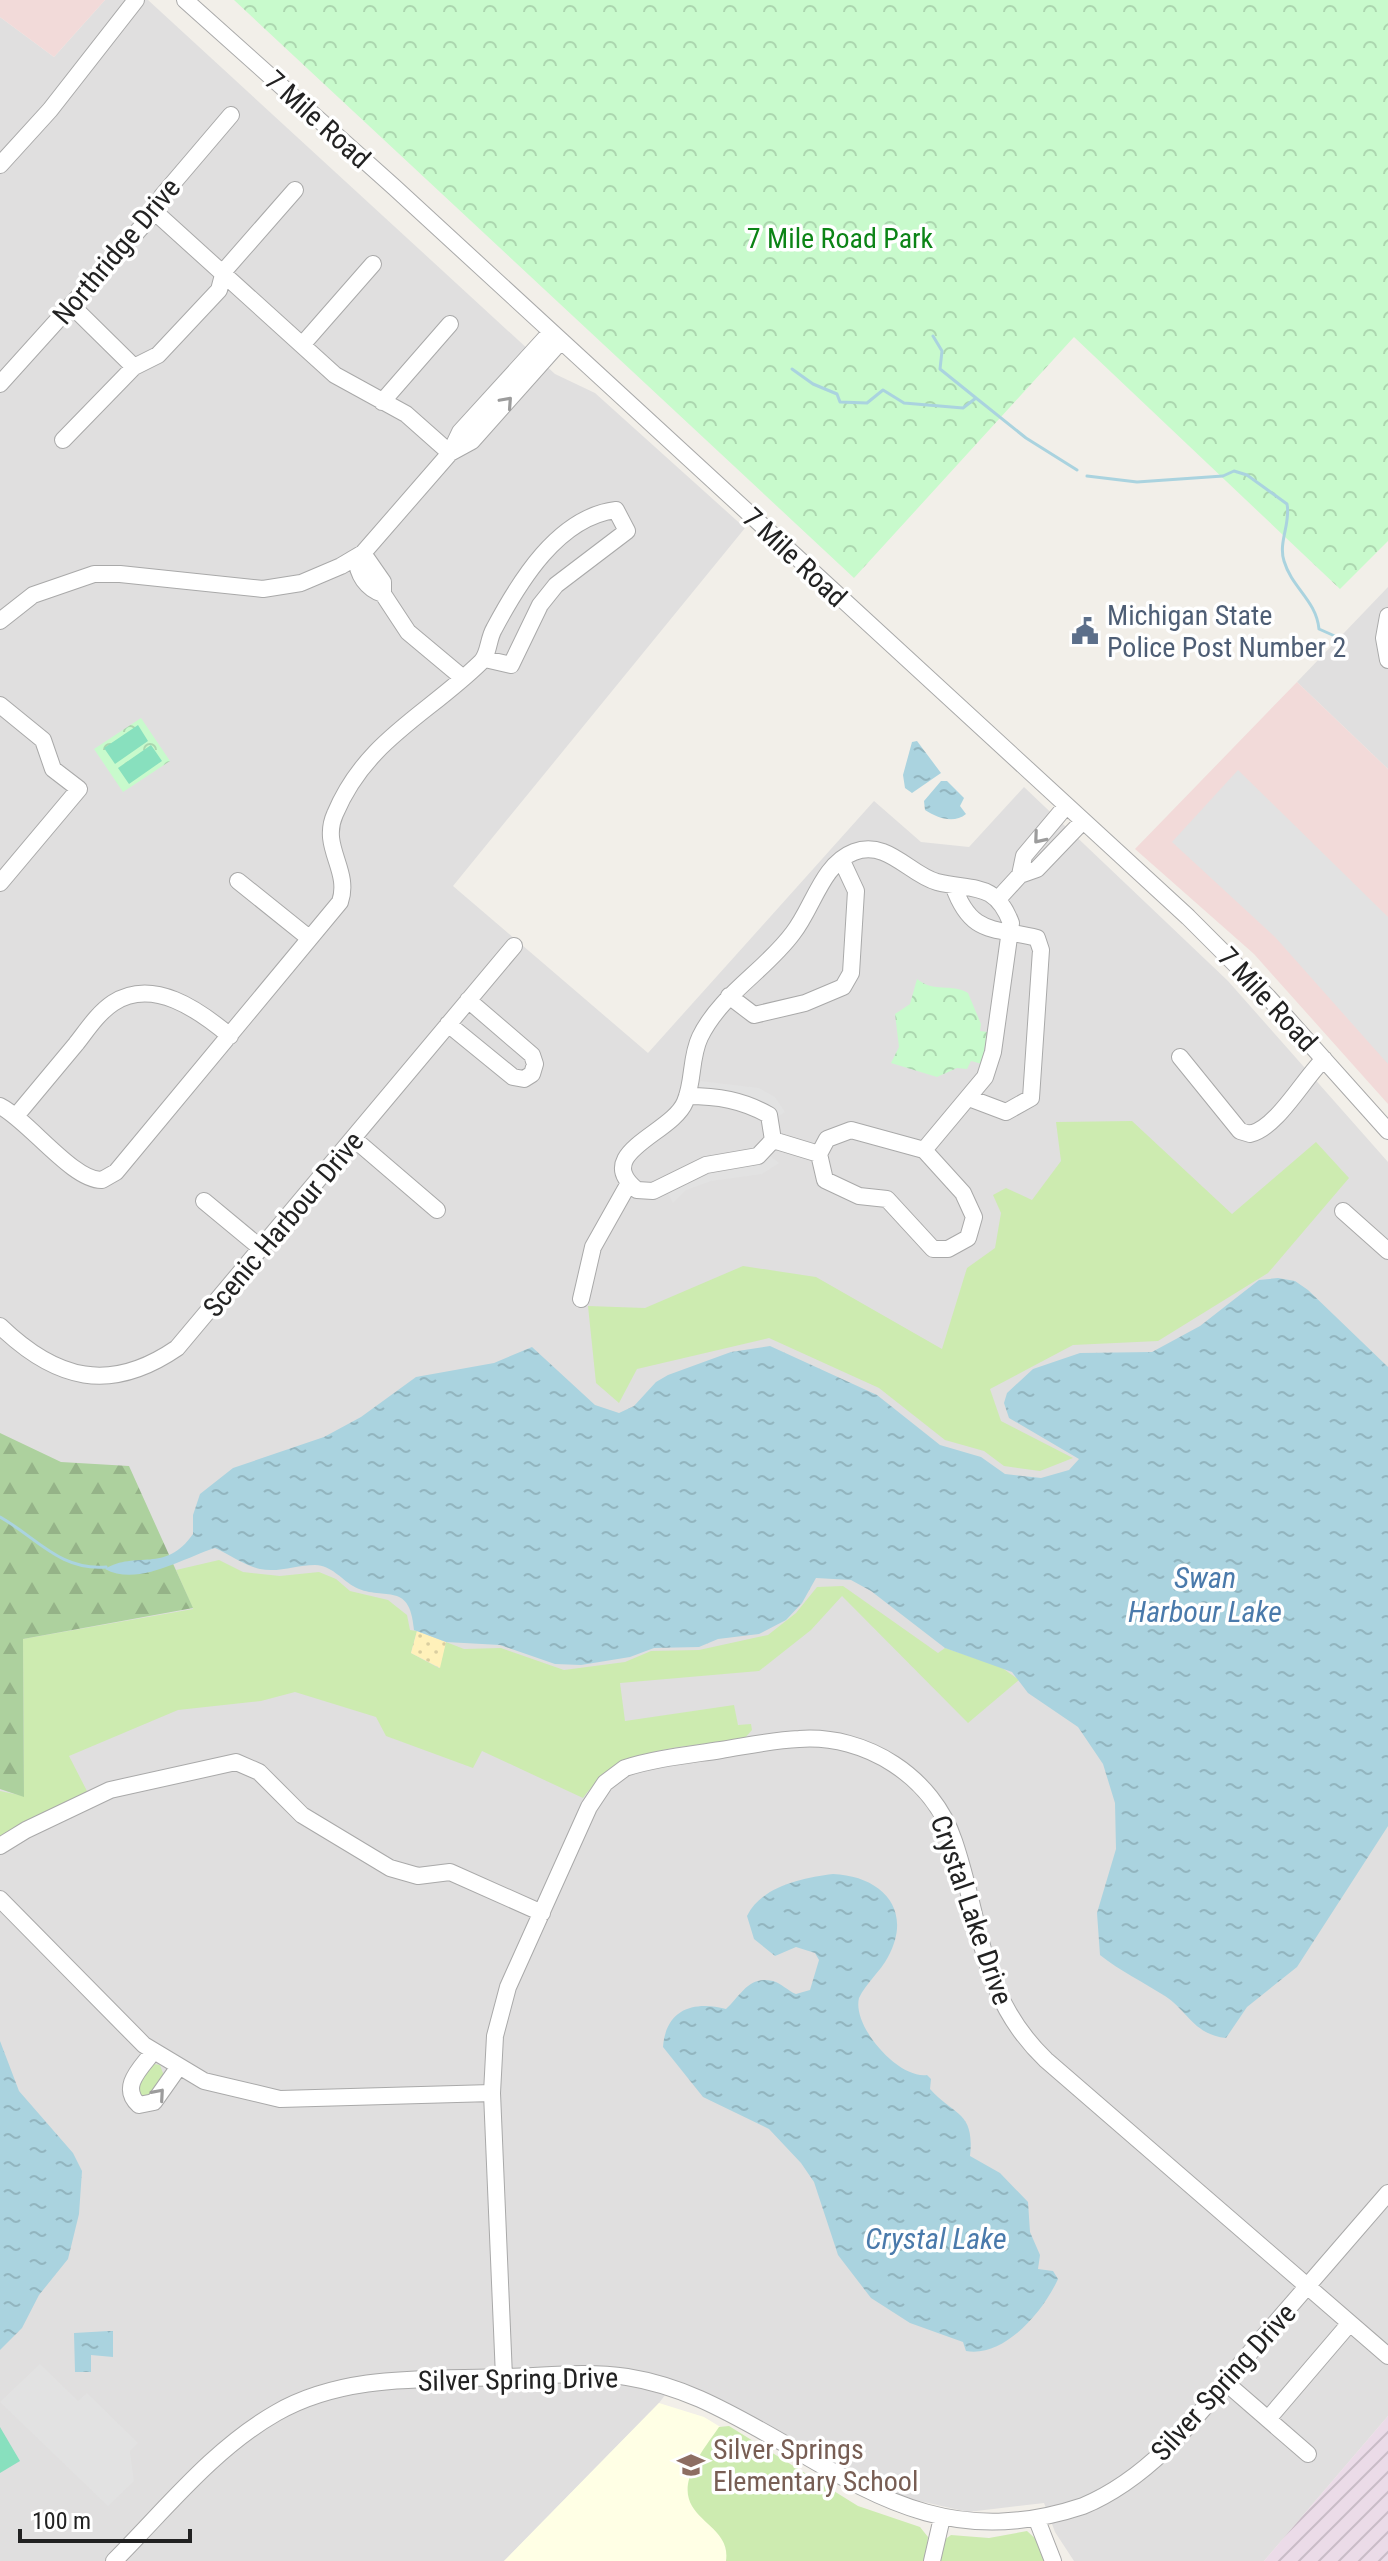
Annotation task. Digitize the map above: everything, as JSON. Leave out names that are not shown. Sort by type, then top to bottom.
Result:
[{"type":"street","points":[[0,165],[50,110],[136,0]]},
{"type":"street","name":"7 Mile Road","points":[[185,0],[1226,953],[1388,1131]]},
{"type":"street","name":"Northridge Drive","points":[[0,384],[155,212],[162,196],[231,115]]},
{"type":"street","points":[[63,440],[134,367],[158,355],[199,312],[219,290],[224,271],[295,190]]},
{"type":"street","points":[[155,212],[345,382],[406,414],[450,453]]},
{"type":"street","points":[[302,345],[373,264]]},
{"type":"street","points":[[71,305],[134,367]]},
{"type":"street","points":[[382,402],[450,324]]},
{"type":"street","points":[[0,621],[33,595],[94,574],[263,589],[301,583],[357,557],[450,453],[472,441],[556,337]]},
{"type":"street","points":[[0,1106],[16,1116],[83,1175],[95,1180],[107,1179],[116,1172],[342,896],[343,880],[329,839],[341,799],[374,751],[485,659],[491,634],[538,561],[578,523],[598,512],[616,510],[627,531],[556,585],[540,605],[511,665],[485,659]]},
{"type":"street","points":[[357,557],[357,567],[371,590],[383,594],[408,632],[463,678]]},
{"type":"street","points":[[1388,616],[1384,638],[1388,660]]},
{"type":"street","points":[[0,705],[43,740],[53,769],[79,789],[0,883]]},
{"type":"street","points":[[1020,875],[1024,856],[1066,806]]},
{"type":"street","points":[[998,899],[1020,875],[1037,869],[1083,821]]},
{"type":"street","points":[[773,1140],[758,1156],[706,1165],[653,1191],[637,1190],[629,1183],[624,1166],[626,1154],[671,1123],[687,1096],[699,1038],[729,996],[792,935],[808,913],[823,882],[854,852],[883,853],[929,880],[977,888],[998,899],[1011,923],[993,1052],[985,1077],[924,1150]]},
{"type":"street","points":[[729,996],[754,1015],[805,1003],[843,987],[851,973],[856,891],[842,861]]},
{"type":"street","points":[[238,881],[309,938]]},
{"type":"street","points":[[953,885],[966,913],[975,922],[1011,935],[1037,938],[1041,950],[1031,1098],[1006,1112],[969,1098]]},
{"type":"street","name":"Scenic Harbour Drive","points":[[0,1326],[35,1357],[58,1368],[93,1375],[130,1372],[177,1348],[514,946]]},
{"type":"street","points":[[16,1116],[103,1011],[126,997],[149,993],[171,999],[201,1013],[230,1036]]},
{"type":"street","points":[[448,1024],[513,1077],[524,1079],[532,1074],[535,1064],[532,1055],[468,1000]]},
{"type":"street","points":[[1180,1057],[1240,1131],[1250,1134],[1267,1124],[1324,1059]]},
{"type":"street","points":[[687,1096],[715,1096],[747,1102],[769,1115],[773,1140]]},
{"type":"street","points":[[851,1130],[924,1150],[963,1193],[974,1217],[968,1238],[948,1249],[933,1249],[887,1199],[859,1196],[825,1180],[819,1154],[827,1139],[851,1130]]},
{"type":"street","points":[[353,1138],[437,1210]]},
{"type":"street","points":[[773,1140],[819,1154]]},
{"type":"street","points":[[581,1299],[593,1247],[629,1183]]},
{"type":"street","points":[[204,1201],[262,1249]]},
{"type":"street","points":[[1343,1211],[1388,1251]]},
{"type":"street","name":"Crystal Lake Drive","points":[[504,2377],[492,2093],[499,2016],[596,1794],[625,1768],[799,1738],[840,1742],[878,1755],[912,1778],[944,1817],[955,1841],[988,1974],[1007,2014],[1022,2034],[1046,2060],[1388,2356]]},
{"type":"street","points":[[0,1846],[26,1830],[110,1790],[236,1762],[259,1772],[302,1815],[390,1868],[418,1876],[450,1872],[542,1913]]},
{"type":"street","points":[[0,1899],[153,2052],[178,2068],[218,2086],[280,2099],[492,2093]]},
{"type":"street","points":[[153,2052],[130,2085],[131,2096],[139,2105],[154,2102],[178,2068]]},
{"type":"street","name":"Silver Spring Drive","points":[[114,2561],[227,2448],[292,2405],[364,2383],[610,2375],[651,2382],[717,2407],[871,2499],[941,2522],[988,2525],[1037,2520],[1098,2499],[1141,2471],[1168,2448],[1388,2193]]},
{"type":"street","points":[[1268,2419],[1350,2323]]},
{"type":"street","points":[[1225,2382],[1308,2454]]},
{"type":"street","points":[[1037,2520],[1053,2561]]},
{"type":"street","points":[[932,2561],[941,2522]]},
{"type":"shaded area","points":[[0,0],[105,0],[54,57],[0,17]]},
{"type":"shaded area","points":[[105,0],[148,0],[555,374],[595,393],[745,528],[453,886],[648,1053],[874,801],[921,842],[969,847],[1024,787],[1228,981],[1388,1162],[1388,2416],[1264,2561],[1074,2561],[1055,2532],[1044,2503],[968,2512],[884,2493],[675,2382],[659,2403],[504,2561],[0,2561],[0,17],[54,57]]},
{"type":"shaded area","points":[[1388,587],[1388,769],[1297,682]]},
{"type":"shaded area","points":[[1297,682],[1388,769],[1388,1104],[1254,954],[1135,849]]},
{"type":"shaded area","points":[[1238,770],[1388,917],[1388,1064],[1275,937],[1172,842]]},
{"type":"shaded area","points":[[700,1081],[759,1088],[775,1097],[785,1112],[774,1119],[699,1093]]},
{"type":"shaded area","points":[[770,1156],[779,1163],[762,1174],[711,1181],[686,1190],[673,1203],[668,1193],[679,1182],[710,1170],[761,1163]]},
{"type":"shaded area","points":[[40,2364],[78,2401],[87,2393],[138,2443],[130,2451],[134,2481],[108,2506],[0,2402]]},
{"type":"shaded area","name":"Silver Springs Elementary School","points":[[659,2403],[704,2417],[863,2514],[893,2561],[504,2561]]},
{"type":"shaded area","points":[[1388,2416],[1388,2561],[1264,2561]]},
{"type":"green space","name":"7 Mile Road Park","points":[[234,0],[1388,0],[1388,541],[1340,589],[1074,337],[854,578]]},
{"type":"green space","points":[[141,718],[170,761],[123,792],[94,749]]},
{"type":"green space","points":[[138,725],[148,741],[115,764],[104,748]]},
{"type":"green space","points":[[151,745],[162,761],[129,784],[118,768]]},
{"type":"green space","points":[[917,979],[930,986],[968,993],[981,1024],[980,1031],[987,1032],[982,1064],[971,1061],[967,1069],[957,1068],[937,1077],[891,1063],[899,1047],[895,1014],[910,1004]]},
{"type":"green space","points":[[1132,1121],[1232,1214],[1316,1142],[1349,1178],[1268,1273],[1158,1341],[1073,1345],[990,1389],[1001,1421],[1073,1458],[1040,1471],[1004,1466],[984,1451],[945,1440],[879,1388],[769,1338],[637,1369],[619,1403],[596,1383],[588,1306],[645,1308],[743,1266],[816,1277],[942,1349],[967,1268],[995,1248],[1001,1213],[993,1195],[1006,1188],[1032,1200],[1061,1161],[1056,1122]]},
{"type":"green space","points":[[0,1433],[61,1462],[129,1466],[193,1608],[23,1639],[24,1797],[0,1789]]},
{"type":"green space","points":[[219,1560],[243,1572],[280,1576],[319,1572],[336,1579],[350,1591],[388,1600],[407,1615],[410,1630],[417,1631],[411,1653],[439,1668],[446,1642],[464,1649],[501,1648],[564,1670],[625,1662],[651,1651],[699,1650],[768,1635],[796,1613],[817,1587],[843,1586],[938,1653],[945,1648],[1001,1667],[1019,1680],[968,1723],[842,1596],[811,1630],[759,1671],[620,1683],[625,1721],[734,1705],[738,1725],[751,1724],[752,1730],[744,1739],[677,1747],[635,1758],[599,1780],[583,1798],[482,1751],[473,1768],[386,1736],[376,1717],[295,1692],[261,1701],[178,1710],[69,1756],[88,1793],[0,1838],[0,1791],[24,1796],[23,1639],[193,1609],[176,1570]]},
{"type":"green space","points":[[154,2064],[160,2065],[164,2076],[151,2096],[140,2097],[136,2086]]},
{"type":"green space","points":[[729,2426],[858,2506],[920,2527],[928,2537],[925,2561],[726,2561],[720,2536],[694,2509],[688,2497],[688,2483],[697,2459],[719,2427]]},
{"type":"green space","points":[[0,2427],[20,2461],[0,2473]]},
{"type":"green space","points":[[1027,2531],[1038,2541],[1047,2561],[939,2561],[944,2540],[951,2535],[989,2538]]},
{"type":"sand","points":[[417,1631],[446,1642],[440,1668],[411,1653]]},
{"type":"water","points":[[917,741],[941,773],[912,793],[905,788],[903,775],[912,742]]},
{"type":"water","points":[[941,781],[947,781],[964,798],[960,806],[966,814],[956,819],[946,819],[925,810],[924,801]]},
{"type":"water","name":"Swan Harbour Lake","points":[[1278,1278],[1295,1281],[1308,1290],[1388,1367],[1388,1826],[1297,1967],[1247,2007],[1226,2038],[1198,2027],[1165,1996],[1100,1955],[1097,1913],[1116,1849],[1115,1803],[1103,1764],[1078,1727],[1028,1693],[1012,1672],[945,1648],[871,1591],[851,1580],[816,1578],[802,1603],[786,1620],[759,1634],[718,1639],[699,1647],[654,1648],[630,1657],[581,1665],[555,1664],[500,1645],[446,1642],[414,1630],[407,1604],[401,1598],[364,1591],[321,1566],[260,1569],[215,1548],[146,1573],[118,1574],[105,1569],[128,1561],[172,1554],[193,1534],[193,1515],[200,1494],[233,1468],[324,1437],[361,1417],[416,1377],[494,1363],[532,1347],[595,1405],[619,1413],[634,1406],[656,1382],[668,1375],[731,1352],[770,1346],[877,1395],[940,1445],[981,1457],[1005,1474],[1041,1478],[1069,1470],[1079,1459],[1009,1418],[1004,1403],[1007,1393],[1033,1369],[1080,1353],[1152,1352],[1200,1326],[1259,1280]]},
{"type":"water","name":"Crystal Lake","points":[[833,1874],[866,1881],[888,1898],[895,1910],[895,1940],[885,1962],[859,1998],[859,2010],[870,2036],[903,2069],[927,2075],[931,2079],[930,2089],[966,2122],[971,2141],[970,2156],[1000,2173],[1028,2202],[1030,2232],[1040,2255],[1038,2269],[1053,2271],[1058,2279],[1033,2317],[995,2347],[966,2351],[963,2342],[910,2323],[871,2298],[838,2255],[814,2182],[801,2163],[769,2129],[703,2097],[663,2047],[670,2023],[684,2010],[704,2006],[726,2009],[746,1988],[758,1981],[776,1982],[796,1994],[810,1990],[819,1960],[815,1953],[796,1947],[775,1956],[754,1939],[747,1916],[762,1897],[784,1885]]},
{"type":"water","points":[[0,2041],[19,2091],[73,2153],[82,2171],[79,2214],[68,2259],[39,2295],[22,2328],[0,2350]]},
{"type":"water","points":[[113,2331],[113,2357],[91,2355],[91,2372],[75,2372],[74,2333]]},
{"type":"waterway","points":[[933,336],[942,351],[940,369],[976,398]]},
{"type":"waterway","points":[[792,369],[813,384],[837,394],[840,402],[867,403],[883,390],[904,403],[963,408],[976,398],[1026,438],[1077,470]]},
{"type":"waterway","points":[[1087,476],[1137,482],[1223,476],[1234,471],[1247,475],[1287,504],[1284,561],[1292,579],[1309,602],[1319,629],[1346,641]]},
{"type":"waterway","points":[[0,1517],[62,1558],[75,1564],[106,1567]]},
{"type":"place","name":"Michigan State Police Post Number 2","points":[[1085,631]]},
{"type":"place","name":"Silver Springs Elementary School","points":[[691,2465]]}]
